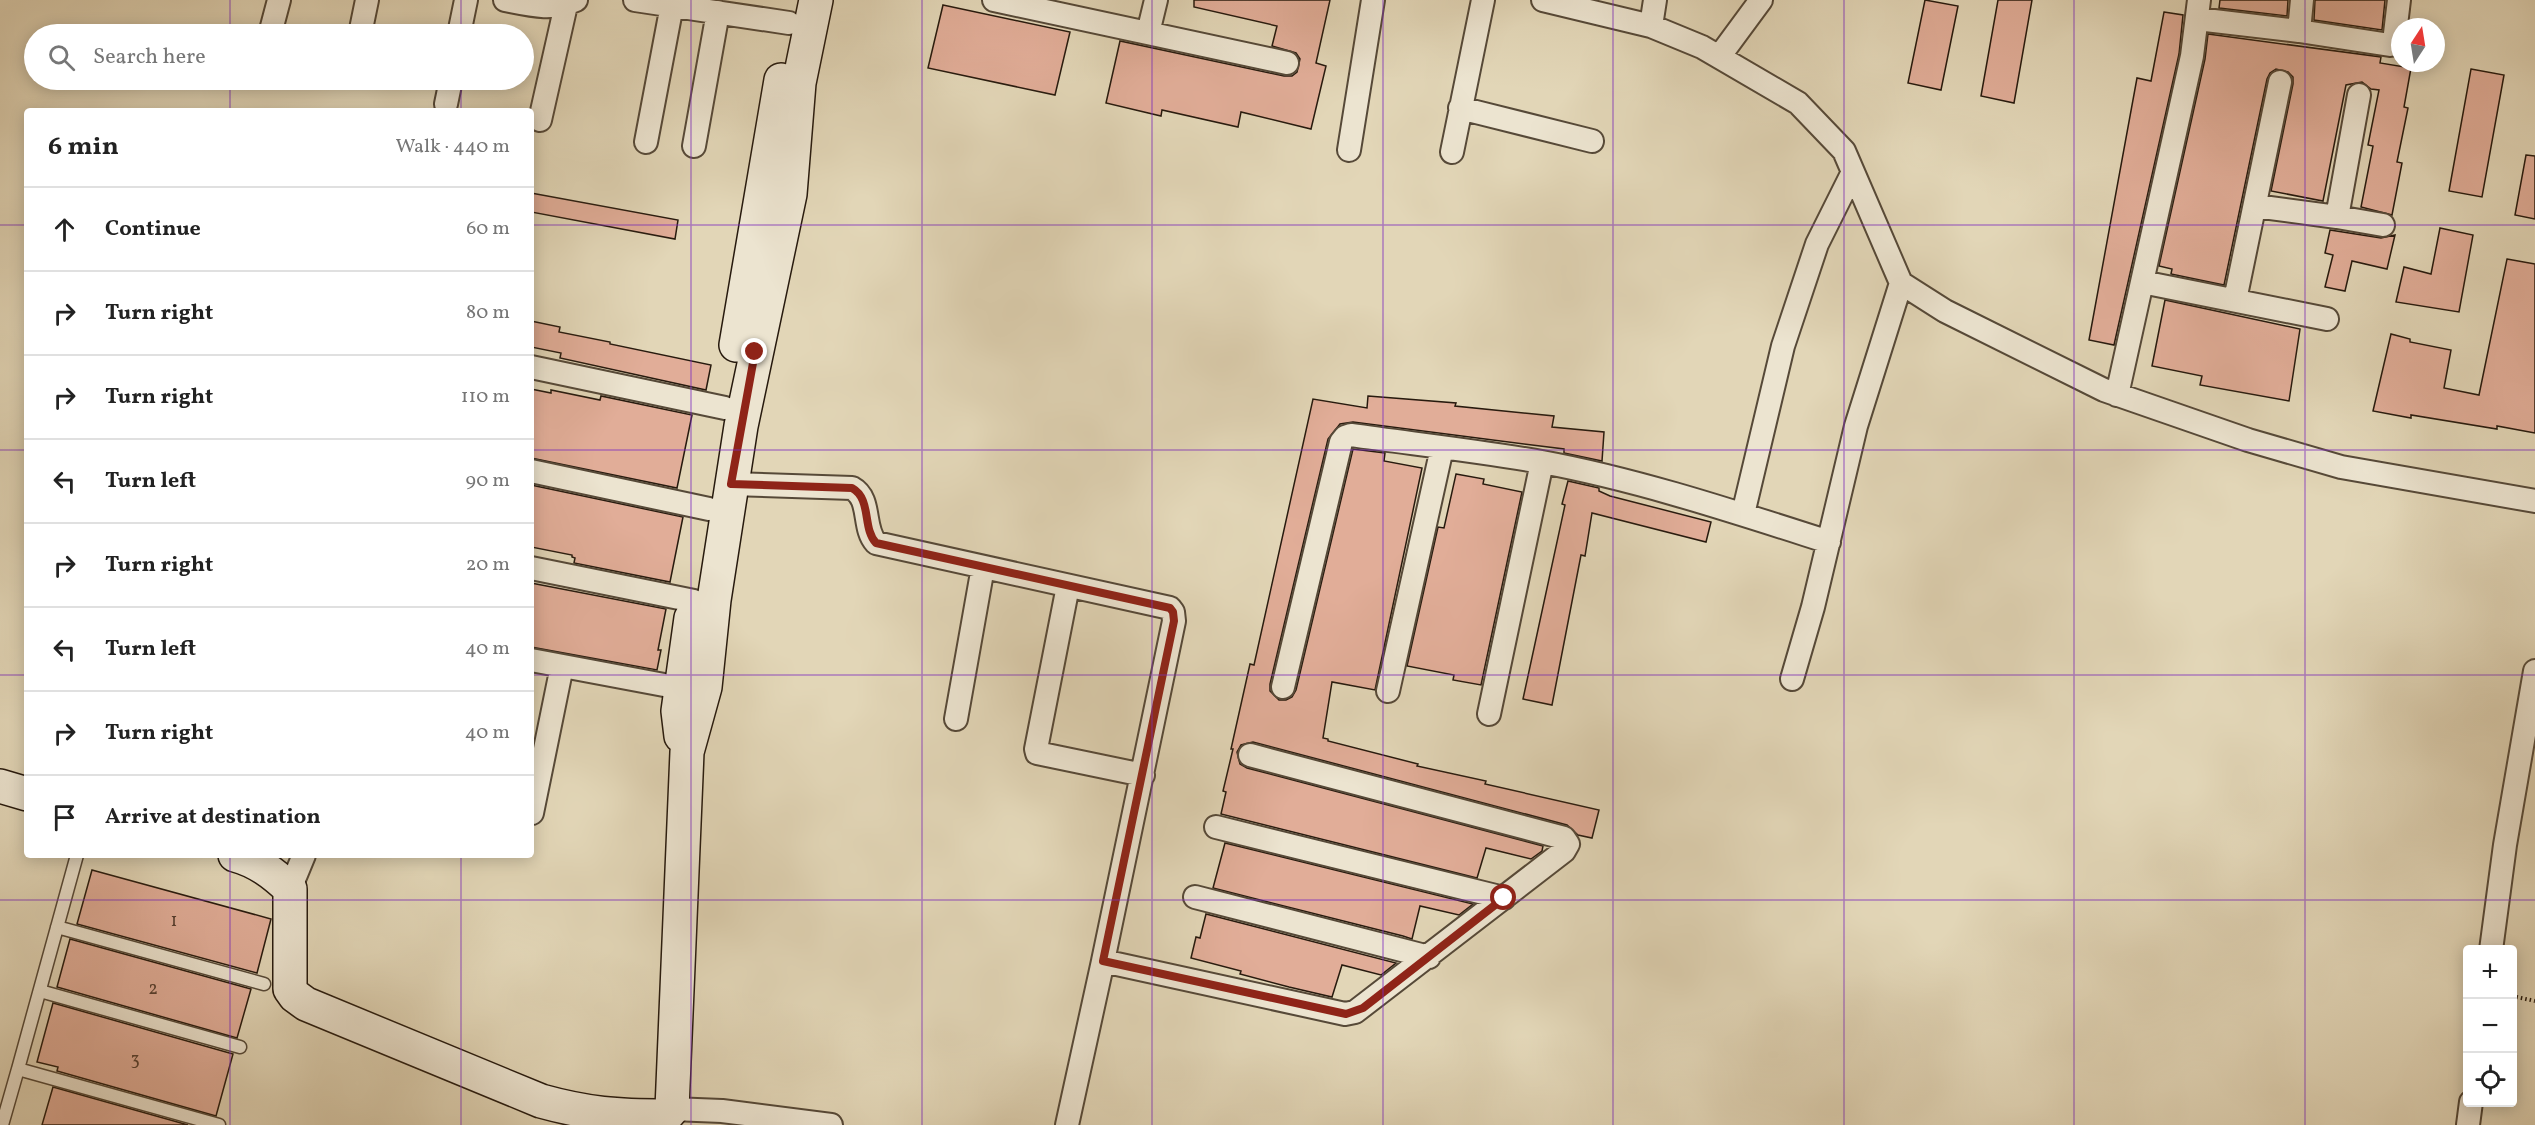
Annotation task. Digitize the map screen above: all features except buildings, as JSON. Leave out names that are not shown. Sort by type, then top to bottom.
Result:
[{"type":"street","points":[[273,24],[279,0]]},
{"type":"street","points":[[362,24],[367,0]]},
{"type":"street","points":[[461,24],[466,0]]},
{"type":"street","points":[[505,0],[541,7],[571,2],[540,120]]},
{"type":"street","points":[[635,0],[718,12],[792,12],[680,688],[679,732],[687,752]]},
{"type":"street","points":[[670,1117],[687,752],[705,687],[714,600],[731,484],[755,352],[790,194],[799,84],[816,0]]},
{"type":"street","points":[[994,0],[1287,63]]},
{"type":"street","points":[[1148,33],[1156,0]]},
{"type":"street","points":[[1349,150],[1373,0]]},
{"type":"street","points":[[1452,152],[1483,0]]},
{"type":"street","points":[[1543,0],[1650,26],[1702,47],[1798,103],[1844,152],[1901,284],[1945,311],[2117,395],[2248,440],[2341,467],[2535,501]]},
{"type":"street","points":[[1650,26],[1655,0]]},
{"type":"street","points":[[1719,57],[1761,0]]},
{"type":"street","points":[[2299,31],[2302,0]]},
{"type":"street","points":[[2117,395],[2192,56],[2198,10],[2299,31],[2393,44],[2398,0]]},
{"type":"street","points":[[646,142],[672,5]]},
{"type":"street","points":[[694,146],[718,12]]},
{"type":"street","points":[[2235,300],[2280,82]]},
{"type":"street","points":[[446,104],[449,90]]},
{"type":"street","points":[[2337,217],[2359,95]]},
{"type":"street","points":[[1460,108],[1592,141]]},
{"type":"street","points":[[1743,514],[1783,346],[1818,244],[1853,172]]},
{"type":"street","points":[[2255,206],[2383,225]]},
{"type":"street","points":[[2142,282],[2328,318]]},
{"type":"street","points":[[1792,678],[1829,542],[1856,426],[1901,284]]},
{"type":"street","points":[[534,368],[725,408]]},
{"type":"street","points":[[1283,687],[1341,442],[1345,437],[1351,435],[1542,462],[1743,514],[1829,542]]},
{"type":"street","points":[[1388,691],[1442,448]]},
{"type":"street","points":[[1489,714],[1542,462]]},
{"type":"street","points":[[534,472],[709,509]]},
{"type":"street","points":[[731,484],[852,488],[862,497],[871,538],[876,543],[1170,608],[1173,612],[1174,621],[1143,775],[1067,1125]]},
{"type":"street","points":[[956,719],[983,567]]},
{"type":"street","points":[[534,569],[694,601]]},
{"type":"street","points":[[1068,586],[1037,753],[1143,775]]},
{"type":"street","points":[[534,661],[680,688]]},
{"type":"street","points":[[534,803],[562,666]]},
{"type":"street","points":[[2492,945],[2505,845],[2535,671]]},
{"type":"street","points":[[1103,961],[1346,1014],[1363,1008],[1564,851],[1568,844],[1564,838],[1250,755]]},
{"type":"street","points":[[0,786],[24,793]]},
{"type":"street","points":[[1216,827],[1504,898]]},
{"type":"street","points":[[248,858],[273,872],[290,889]]},
{"type":"street","points":[[303,858],[290,889],[290,989],[306,1004],[541,1101],[581,1112],[615,1116],[670,1117],[722,1111],[831,1125]]},
{"type":"street","points":[[1195,897],[1429,957]]},
{"type":"street","points":[[2468,1125],[2470,1107]]},
{"type":"lane","points":[[2,1125],[76,858]]},
{"type":"lane","points":[[57,927],[264,984]]},
{"type":"lane","points":[[39,991],[240,1047]]},
{"type":"lane","points":[[18,1069],[219,1125]]},
{"type":"path","points":[[2517,997],[2535,1001]]},
{"type":"route","points":[[755,352],[731,484],[852,488],[862,497],[871,538],[876,543],[1170,608],[1173,612],[1174,621],[1103,961],[1346,1014],[1363,1008],[1504,898]]}]
